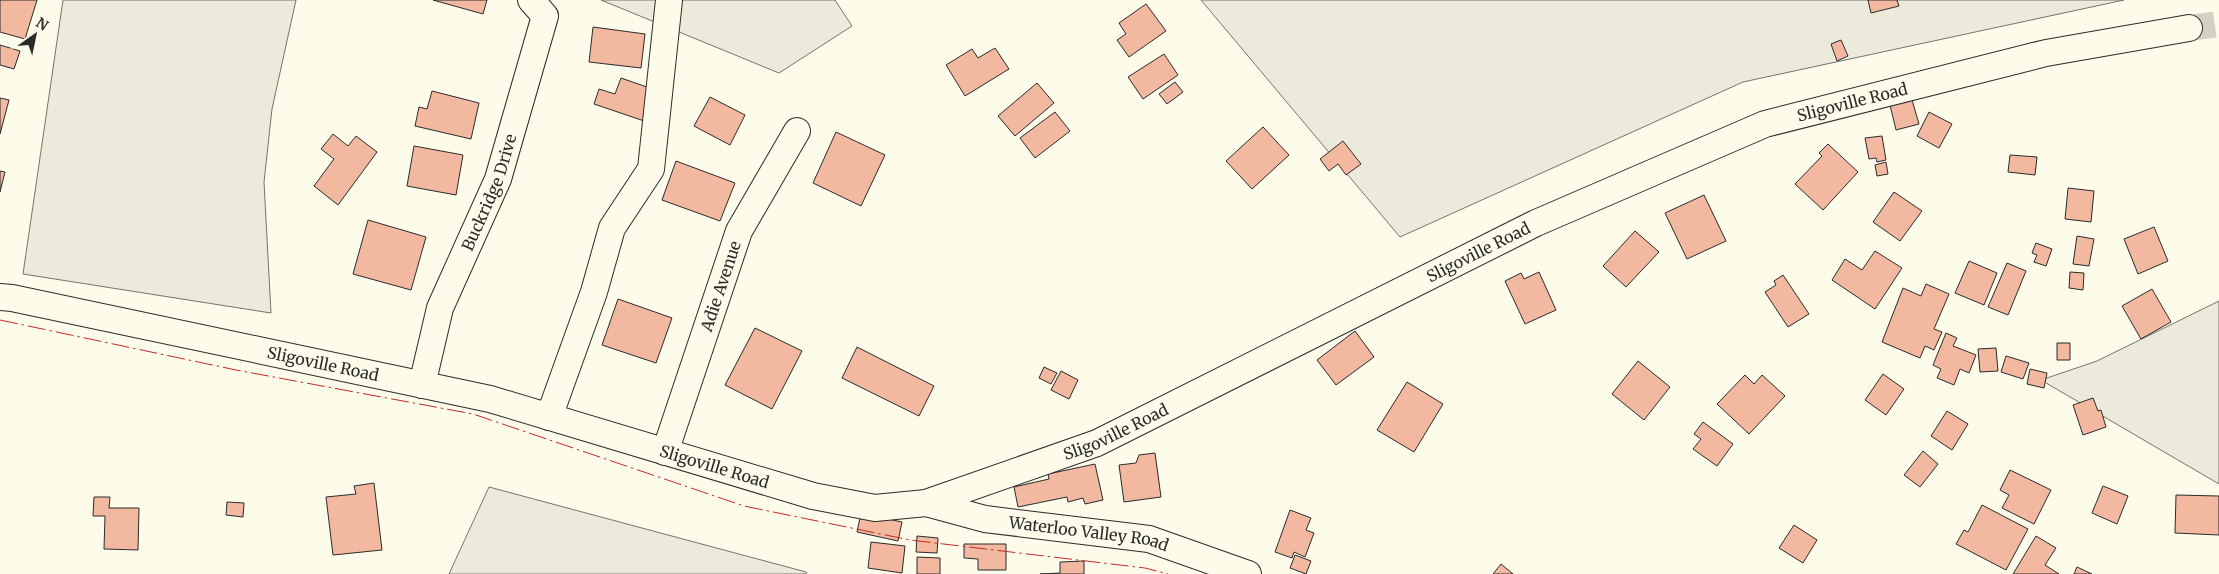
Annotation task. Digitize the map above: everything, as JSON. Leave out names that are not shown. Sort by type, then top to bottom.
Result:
[{"type":"street","name":"Buckridge Drive","points":[[422,385],[440,308],[498,179],[545,16],[531,0]]},
{"type":"street","points":[[549,417],[594,292],[612,228],[651,169],[669,0]]},
{"type":"street","name":"Sligoville Road","points":[[0,297],[490,399],[822,498],[875,508],[926,503],[1097,443],[1536,223],[1765,124],[2046,53],[2189,28]]},
{"type":"street","name":"Adie Avenue","points":[[665,452],[739,231],[797,131]]},
{"type":"street","name":"Waterloo Valley Road","points":[[926,503],[986,519],[1149,538],[1248,574]]},
{"type":"shaded area","points":[[63,0],[296,0],[272,109],[264,182],[271,313],[23,274]]},
{"type":"shaded area","points":[[601,0],[835,0],[852,26],[779,73]]},
{"type":"shaded area","points":[[1201,0],[2124,0],[1743,82],[1400,237]]},
{"type":"shaded area","points":[[2219,301],[2219,484],[2041,380],[2097,361]]},
{"type":"shaded area","points":[[489,487],[806,572],[807,574],[449,574]]},
{"type":"building","points":[[0,0],[37,0],[25,39],[0,32]]},
{"type":"building","points":[[433,0],[487,0],[483,14]]},
{"type":"building","points":[[1868,0],[1897,0],[1899,6],[1871,13]]},
{"type":"building","points":[[1146,4],[1166,31],[1129,57],[1117,40],[1126,34],[1119,23]]},
{"type":"building","points":[[593,27],[645,34],[641,68],[589,62]]},
{"type":"building","points":[[1841,40],[1848,56],[1837,61],[1831,44]]},
{"type":"building","points":[[0,45],[20,51],[14,69],[0,65]]},
{"type":"building","points":[[995,48],[1009,69],[965,96],[946,65],[972,49],[978,58]]},
{"type":"building","points":[[1164,54],[1178,75],[1143,99],[1128,77]]},
{"type":"building","points":[[621,78],[667,94],[656,125],[594,104],[599,89],[615,94]]},
{"type":"building","points":[[1175,82],[1183,92],[1167,104],[1159,94]]},
{"type":"building","points":[[1037,83],[1054,103],[1015,136],[998,116]]},
{"type":"building","points":[[432,91],[479,103],[471,139],[415,126],[419,107],[427,109]]},
{"type":"building","points":[[710,97],[745,115],[730,145],[694,126]]},
{"type":"building","points":[[0,98],[9,100],[0,134]]},
{"type":"building","points":[[1912,100],[1919,124],[1896,130],[1890,105]]},
{"type":"building","points":[[1055,112],[1070,131],[1035,158],[1020,138]]},
{"type":"building","points":[[1929,112],[1952,124],[1939,148],[1917,136]]},
{"type":"building","points":[[1263,127],[1289,155],[1252,189],[1226,161]]},
{"type":"building","points":[[836,132],[885,155],[861,206],[813,183]]},
{"type":"building","points":[[333,134],[348,146],[356,136],[377,152],[338,205],[314,186],[334,159],[321,149]]},
{"type":"building","points":[[1882,136],[1886,160],[1877,162],[1876,158],[1869,159],[1865,138]]},
{"type":"building","points":[[1343,141],[1361,164],[1346,175],[1338,164],[1329,171],[1320,159]]},
{"type":"building","points":[[1828,144],[1858,172],[1823,210],[1795,184],[1822,156],[1819,153]]},
{"type":"building","points":[[414,146],[463,155],[456,195],[407,186]]},
{"type":"building","points":[[2010,155],[2037,157],[2035,175],[2008,172]]},
{"type":"building","points":[[676,161],[735,183],[720,221],[662,200]]},
{"type":"building","points":[[1886,162],[1888,174],[1877,176],[1875,165]]},
{"type":"building","points":[[0,171],[5,172],[0,192]]},
{"type":"building","points":[[2068,188],[2094,191],[2091,222],[2065,219]]},
{"type":"building","points":[[1894,192],[1922,211],[1900,241],[1873,222]]},
{"type":"building","points":[[1704,195],[1726,241],[1687,259],[1665,213]]},
{"type":"building","points":[[368,220],[426,237],[411,290],[353,274]]},
{"type":"building","points":[[2154,227],[2168,261],[2138,274],[2124,239]]},
{"type":"building","points":[[1635,231],[1659,252],[1626,287],[1603,266]]},
{"type":"building","points":[[2077,236],[2094,239],[2089,266],[2073,264]]},
{"type":"building","points":[[2036,243],[2052,249],[2046,266],[2034,262],[2037,255],[2032,253]]},
{"type":"building","points":[[1875,251],[1902,268],[1875,309],[1832,280],[1845,259],[1862,270]]},
{"type":"building","points":[[1969,261],[1997,273],[1984,305],[1955,293]]},
{"type":"building","points":[[2007,263],[2026,271],[2008,315],[1988,307]]},
{"type":"building","points":[[1539,272],[1556,310],[1525,324],[1505,281],[1521,273],[1524,279]]},
{"type":"building","points":[[2070,272],[2084,273],[2083,290],[2069,288]]},
{"type":"building","points":[[1783,275],[1809,314],[1788,327],[1765,292],[1776,285],[1774,281]]},
{"type":"building","points":[[1926,284],[1949,294],[1934,329],[1942,332],[1934,350],[1925,346],[1920,358],[1882,342],[1903,288],[1921,296]]},
{"type":"building","points":[[2152,289],[2171,322],[2141,339],[2122,306]]},
{"type":"building","points":[[618,299],[672,318],[656,363],[602,345]]},
{"type":"building","points":[[755,328],[802,351],[772,409],[725,385]]},
{"type":"building","points":[[1355,331],[1374,357],[1336,385],[1317,360]]},
{"type":"building","points":[[1946,333],[1957,338],[1953,346],[1976,355],[1969,373],[1960,369],[1954,385],[1937,378],[1941,369],[1933,365]]},
{"type":"building","points":[[2057,343],[2070,343],[2070,360],[2057,360]]},
{"type":"building","points":[[857,347],[934,386],[919,416],[842,378]]},
{"type":"building","points":[[1996,348],[1998,371],[1980,372],[1978,349]]},
{"type":"building","points":[[2006,356],[2029,363],[2023,379],[2001,372]]},
{"type":"building","points":[[1638,361],[1670,387],[1644,420],[1612,394]]},
{"type":"building","points":[[1044,367],[1057,373],[1051,384],[1039,378]]},
{"type":"building","points":[[2030,369],[2047,373],[2044,388],[2027,384]]},
{"type":"building","points":[[1061,371],[1078,380],[1069,399],[1051,390]]},
{"type":"building","points":[[1883,374],[1904,389],[1886,415],[1865,400]]},
{"type":"building","points":[[1745,375],[1754,384],[1762,375],[1785,396],[1749,434],[1717,404]]},
{"type":"building","points":[[1407,382],[1443,404],[1414,452],[1377,430]]},
{"type":"building","points":[[2093,398],[2098,411],[2101,410],[2106,427],[2083,435],[2073,405]]},
{"type":"building","points":[[1947,411],[1968,424],[1952,450],[1931,436]]},
{"type":"building","points":[[1703,422],[1733,444],[1717,466],[1693,449],[1701,439],[1694,434]]},
{"type":"building","points":[[1923,451],[1938,464],[1920,487],[1904,475]]},
{"type":"building","points":[[1155,453],[1161,497],[1124,502],[1119,465],[1136,463],[1139,455]]},
{"type":"building","points":[[1095,464],[1103,500],[1085,504],[1083,498],[1068,502],[1067,497],[1018,507],[1014,487],[1049,479],[1048,474]]},
{"type":"building","points":[[2010,470],[2051,490],[2034,524],[2002,508],[2009,495],[2000,490]]},
{"type":"building","points":[[374,483],[382,550],[333,555],[326,497],[356,494],[354,486]]},
{"type":"building","points":[[2103,486],[2128,496],[2117,524],[2092,513]]},
{"type":"building","points":[[2176,495],[2219,496],[2219,535],[2175,533]]},
{"type":"building","points":[[94,497],[110,497],[109,508],[139,508],[138,550],[104,549],[105,516],[93,516]]},
{"type":"building","points":[[227,502],[244,503],[243,517],[226,515]]},
{"type":"building","points":[[1982,505],[2028,529],[2006,570],[1956,544],[1964,530],[1968,532]]},
{"type":"building","points":[[1290,510],[1311,518],[1306,530],[1314,533],[1305,557],[1294,552],[1292,558],[1275,552]]},
{"type":"building","points":[[861,513],[902,522],[898,541],[857,532]]},
{"type":"building","points":[[1794,525],[1817,540],[1803,563],[1779,548]]},
{"type":"building","points":[[917,536],[938,538],[937,553],[916,552]]},
{"type":"building","points":[[2036,536],[2056,548],[2045,565],[2059,574],[2013,574]]},
{"type":"building","points":[[871,542],[905,546],[902,573],[868,568]]},
{"type":"building","points":[[964,544],[1006,544],[1006,570],[978,570],[978,559],[964,558]]},
{"type":"building","points":[[1295,555],[1311,561],[1306,574],[1290,568]]},
{"type":"building","points":[[917,557],[940,558],[940,574],[917,574]]},
{"type":"building","points":[[1084,561],[1084,574],[1040,574],[1060,573],[1060,562]]},
{"type":"building","points":[[1501,564],[1513,574],[1493,574]]},
{"type":"building","points":[[2077,567],[2092,574],[2074,574]]},
{"type":"tunnel","points":[[2189,28],[2219,24]]},
{"type":"power","points":[[0,320],[236,370],[473,414],[744,506],[910,540],[1145,568],[1168,574]]}]
